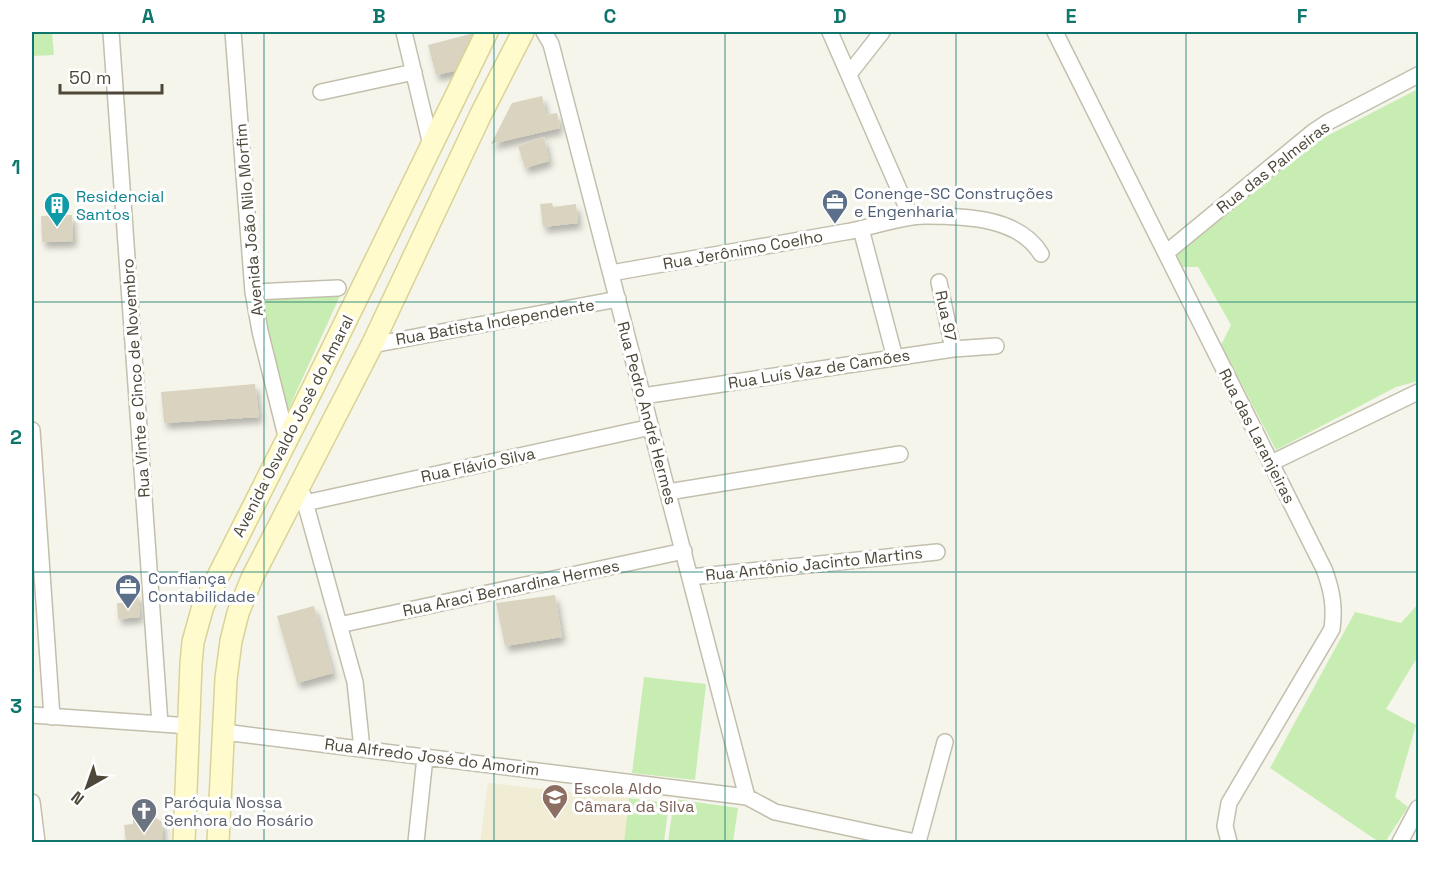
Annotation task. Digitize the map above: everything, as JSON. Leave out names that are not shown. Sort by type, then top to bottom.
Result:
[{"type":"main road","name":"Avenida Osvaldo José do Amaral","points":[[184,843],[191,664],[197,624],[211,588],[287,440],[486,32]]},
{"type":"main road","name":"Avenida Osvaldo José do Amaral","points":[[218,843],[226,679],[231,641],[238,613],[252,578],[302,494],[481,114],[523,32]]},
{"type":"main road","points":[[453,99],[459,95],[473,96],[478,101],[481,114]]},
{"type":"street","name":"Rua Vinte e Cinco de Novembro","points":[[111,32],[160,724]]},
{"type":"street","name":"Avenida João Nilo Morfim","points":[[233,32],[253,292],[260,331],[287,440]]},
{"type":"street","points":[[404,32],[431,146]]},
{"type":"street","name":"Rua Pedro André Hermes","points":[[544,32],[551,44],[747,796]]},
{"type":"street","points":[[831,32],[911,217]]},
{"type":"street","points":[[849,74],[882,32]]},
{"type":"street","name":"Rua das Laranjeiras","points":[[1055,32],[1324,569],[1331,588],[1334,610],[1332,629],[1230,803],[1225,826],[1229,843]]},
{"type":"street","points":[[321,92],[414,72]]},
{"type":"street","name":"Rua das Palmeiras","points":[[1166,253],[1313,132],[1419,75]]},
{"type":"street","name":"Rua Jerônimo Coelho","points":[[611,273],[861,229],[911,217],[938,216],[983,220],[1008,226],[1027,237],[1041,254]]},
{"type":"street","points":[[861,229],[895,358]]},
{"type":"street","name":"Rua 97","points":[[939,282],[953,349]]},
{"type":"street","points":[[253,292],[338,288]]},
{"type":"street","name":"Rua Batista Independente","points":[[372,345],[618,300]]},
{"type":"street","name":"Rua Luís Vaz de Camões","points":[[643,396],[953,349],[996,346]]},
{"type":"street","points":[[1271,463],[1419,392]]},
{"type":"street","name":"Rua Flávio Silva","points":[[302,494],[651,427]]},
{"type":"street","points":[[32,430],[52,717]]},
{"type":"street","points":[[668,492],[900,454]]},
{"type":"street","points":[[302,494],[358,696],[362,749]]},
{"type":"street","name":"Rua Araci Bernardina Hermes","points":[[339,625],[684,551]]},
{"type":"street","name":"Rua Antônio Jacinto Martins","points":[[690,577],[937,552]]},
{"type":"street","points":[[32,716],[190,726]]},
{"type":"street","name":"Rua Alfredo José do Amorim","points":[[224,732],[747,796]]},
{"type":"street","points":[[747,796],[776,812],[917,843],[945,742]]},
{"type":"street","points":[[416,843],[425,757]]},
{"type":"street","points":[[32,802],[37,843]]},
{"type":"street","points":[[1400,843],[1419,808]]},
{"type":"shaded area","name":"Escola Aldo Câmara da Silva","points":[[488,783],[629,798],[624,842],[480,842]]},
{"type":"green space","points":[[32,32],[52,32],[54,55],[32,56]]},
{"type":"green space","points":[[1418,89],[1418,381],[1396,387],[1276,450],[1221,345],[1231,325],[1198,267],[1180,267],[1173,252],[1319,140]]},
{"type":"green space","points":[[340,296],[288,410],[261,299]]},
{"type":"green space","points":[[1418,604],[1418,663],[1415,661],[1386,709],[1416,725],[1395,797],[1408,807],[1385,842],[1379,842],[1270,768],[1355,612],[1401,623]]},
{"type":"green space","points":[[644,677],[706,684],[695,780],[632,773]]},
{"type":"green space","points":[[629,798],[669,803],[664,842],[624,842]]},
{"type":"green space","points":[[674,799],[738,808],[733,842],[668,842]]},
{"type":"building","points":[[478,32],[463,69],[436,75],[428,45]]},
{"type":"building","points":[[542,96],[546,115],[557,113],[560,128],[491,144],[512,103]]},
{"type":"building","points":[[544,137],[549,161],[525,168],[518,146]]},
{"type":"building","points":[[552,203],[553,207],[576,204],[578,223],[543,227],[540,204]]},
{"type":"building","name":"Residencial Santos","points":[[72,215],[73,241],[42,242],[41,216]]},
{"type":"building","points":[[255,384],[259,417],[164,423],[161,392]]},
{"type":"building","name":"Confiança Contabilidade","points":[[138,594],[140,617],[118,619],[117,603],[125,603],[124,595]]},
{"type":"building","points":[[555,595],[562,637],[505,646],[496,603]]},
{"type":"building","points":[[314,606],[333,673],[297,683],[277,616]]},
{"type":"building","name":"Paróquia Nossa Senhora do Rosário","points":[[151,815],[162,822],[163,842],[126,842],[124,825],[133,824],[133,819],[139,816]]},
{"type":"place","name":"Conenge-SC Construções e Engenharia","points":[[835,225]]},
{"type":"place","name":"Residencial Santos","points":[[57,228]]},
{"type":"place","name":"Confiança Contabilidade","points":[[128,610]]},
{"type":"place","name":"Escola Aldo Câmara da Silva","points":[[555,820]]},
{"type":"place","name":"Paróquia Nossa Senhora do Rosário","points":[[144,834]]}]
